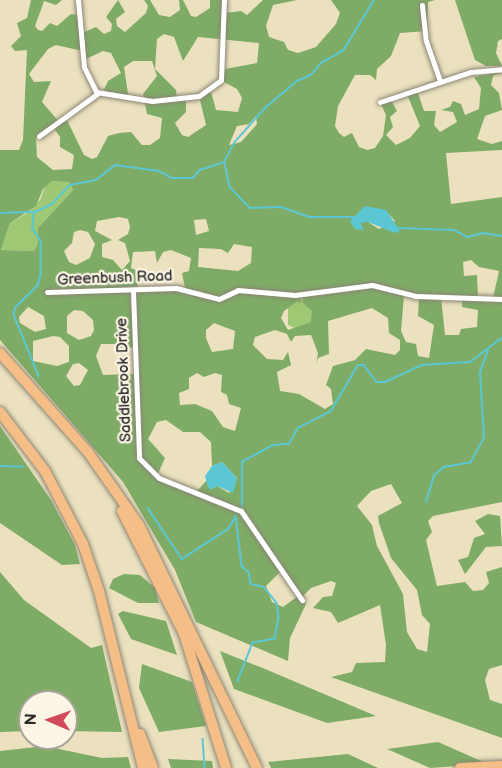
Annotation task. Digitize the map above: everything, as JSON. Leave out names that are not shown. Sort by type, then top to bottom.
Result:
[{"type":"highway","points":[[0,352],[55,412],[104,472],[148,540],[240,732],[260,768]]},
{"type":"highway","points":[[0,412],[45,471],[83,544],[143,768]]},
{"type":"highway","points":[[55,412],[122,511],[164,588],[202,681],[226,768]]},
{"type":"highway","points":[[133,724],[153,768]]},
{"type":"highway","points":[[460,768],[502,766]]},
{"type":"street","points":[[78,0],[84,67],[97,94]]},
{"type":"street","points":[[39,136],[97,94],[160,100],[199,96],[213,88],[224,69],[224,0]]},
{"type":"street","points":[[422,5],[426,41],[440,81]]},
{"type":"street","points":[[380,102],[470,72],[502,69]]},
{"type":"street","name":"Greenbush Road","points":[[47,292],[176,288],[219,298],[238,290],[290,295],[366,285],[410,295],[502,299]]},
{"type":"street","name":"Saddlebrook Drive","points":[[133,291],[139,458],[159,478],[241,511],[302,600]]},
{"type":"green space","points":[[31,0],[62,0],[56,5],[44,1],[35,26],[38,30],[42,31],[50,23],[57,26],[71,14],[80,15],[82,33],[96,27],[104,34],[111,31],[112,24],[106,17],[118,0],[125,12],[116,19],[117,26],[125,32],[146,13],[148,6],[144,0],[150,0],[159,15],[170,17],[180,10],[179,0],[183,0],[191,16],[196,17],[210,8],[210,0],[224,0],[225,13],[241,11],[247,15],[263,0],[297,0],[273,5],[266,26],[269,37],[284,42],[288,50],[298,53],[316,47],[336,24],[340,13],[331,0],[435,0],[428,2],[427,31],[400,33],[391,56],[377,69],[376,80],[370,75],[355,75],[338,106],[335,126],[339,133],[344,137],[352,133],[359,147],[367,150],[375,148],[383,136],[386,115],[381,104],[391,100],[397,111],[390,117],[393,127],[386,135],[396,145],[410,138],[420,126],[407,94],[417,90],[424,111],[436,111],[434,125],[440,132],[457,122],[453,112],[441,110],[450,107],[453,101],[461,104],[465,115],[479,109],[481,88],[474,77],[502,72],[493,76],[491,85],[499,93],[502,110],[485,116],[477,139],[492,144],[502,141],[502,150],[446,153],[451,204],[502,197],[502,502],[433,516],[428,521],[432,532],[426,540],[437,586],[465,582],[473,591],[483,590],[489,583],[486,572],[502,567],[502,665],[489,669],[485,680],[490,700],[502,704],[502,738],[331,677],[352,672],[356,663],[385,662],[386,645],[380,605],[338,623],[331,612],[313,608],[323,597],[332,596],[336,583],[331,581],[311,588],[301,598],[306,604],[290,638],[288,661],[196,622],[175,570],[123,482],[0,340],[0,150],[19,150],[23,140],[27,50],[15,51],[11,46],[21,36],[17,23],[27,18]],"holes":[[[164,34],[174,37],[183,61],[198,37],[259,43],[257,63],[225,69],[222,81],[237,89],[242,98],[238,112],[216,110],[211,92],[199,96],[206,125],[188,137],[182,135],[175,123],[186,112],[186,99],[177,100],[176,90],[155,69],[157,39]],[[56,45],[83,51],[86,59],[103,51],[111,53],[121,73],[108,81],[101,96],[124,98],[128,94],[124,67],[133,61],[152,61],[157,76],[143,94],[147,114],[162,118],[160,138],[150,145],[142,145],[131,132],[108,136],[97,157],[92,159],[84,155],[67,120],[60,123],[42,102],[51,81],[34,82],[29,74],[48,49]],[[256,116],[257,124],[241,142],[229,145],[237,126],[249,124]],[[53,127],[60,137],[60,147],[74,155],[72,169],[53,170],[37,157],[36,138]],[[52,181],[70,182],[73,190],[38,228],[38,245],[34,251],[1,250],[10,223],[36,206],[43,189]],[[375,210],[385,210],[395,221],[379,229],[368,222],[351,221]],[[119,217],[128,219],[130,227],[128,234],[118,240],[125,243],[130,261],[122,270],[113,260],[102,257],[102,244],[112,240],[95,231],[97,221]],[[206,219],[209,231],[196,235],[194,220]],[[80,230],[88,232],[95,244],[90,258],[76,265],[69,262],[64,251],[72,243],[74,232]],[[234,244],[252,247],[251,263],[238,271],[198,267],[199,248],[221,249],[228,253]],[[171,250],[191,258],[189,271],[182,273],[185,288],[137,290],[139,272],[131,268],[133,252],[155,251],[157,263],[163,252]],[[471,260],[479,267],[499,271],[493,298],[478,297],[477,275],[464,276],[463,262]],[[302,295],[303,303],[312,311],[311,322],[288,330],[281,318],[284,311],[298,301],[300,304]],[[404,295],[419,297],[418,316],[434,325],[429,358],[418,356],[416,344],[406,342],[401,331]],[[441,297],[462,298],[462,307],[478,310],[477,327],[461,329],[459,335],[445,335]],[[28,307],[44,316],[46,329],[35,332],[20,323],[19,317]],[[372,308],[388,318],[389,333],[400,340],[400,350],[395,355],[366,349],[355,360],[333,366],[326,385],[331,389],[333,404],[325,409],[299,394],[280,391],[277,372],[291,365],[288,352],[283,360],[267,359],[253,345],[255,337],[275,330],[287,334],[291,342],[295,336],[311,335],[318,353],[316,364],[318,358],[329,354],[328,321]],[[74,310],[83,311],[93,320],[94,330],[91,336],[79,340],[67,333],[67,316]],[[214,323],[235,331],[233,349],[212,352],[206,338],[206,330]],[[53,336],[60,337],[69,346],[69,362],[57,366],[33,361],[33,341]],[[101,344],[116,344],[121,349],[135,347],[135,374],[103,375],[96,356]],[[79,363],[88,370],[80,385],[74,386],[66,376],[73,364]],[[197,373],[204,377],[215,373],[222,375],[221,392],[227,395],[229,404],[241,408],[235,431],[223,427],[212,411],[195,404],[180,405],[179,393],[189,389],[189,378]],[[166,420],[183,432],[200,432],[211,442],[212,466],[222,462],[237,478],[229,493],[217,486],[208,487],[207,480],[197,491],[157,476],[165,458],[148,439],[157,422]],[[391,484],[402,503],[378,516],[379,523],[391,558],[417,590],[422,615],[430,624],[427,652],[417,649],[407,632],[403,594],[377,546],[372,525],[357,506],[371,491]],[[280,572],[298,596],[283,607],[272,602],[266,586]]]},
{"type":"green space","points":[[455,0],[502,0],[502,39],[498,41],[496,53],[502,66],[486,66],[475,60]]},
{"type":"green space","points":[[52,181],[70,182],[73,190],[38,228],[39,245],[34,251],[1,250],[10,223],[29,212],[40,200],[46,184]]},
{"type":"green space","points":[[288,300],[317,300],[310,335],[288,325]]},
{"type":"green space","points":[[0,426],[51,500],[75,545],[80,564],[62,565],[0,523]]},
{"type":"green space","points":[[488,514],[500,516],[502,546],[486,547],[465,574],[458,560],[468,557],[474,538],[485,534],[475,521]]},
{"type":"green space","points":[[0,572],[24,600],[91,648],[102,645],[122,732],[78,731],[78,690],[18,690],[18,731],[0,732]]},
{"type":"green space","points":[[124,574],[140,575],[155,588],[159,603],[138,603],[109,588],[113,579]]},
{"type":"green space","points":[[123,611],[166,621],[177,655],[131,639],[118,614]]},
{"type":"green space","points":[[220,651],[376,716],[327,723],[234,689]]},
{"type":"green space","points":[[142,664],[192,682],[206,726],[159,732],[139,688]]},
{"type":"green space","points":[[438,742],[488,764],[430,768],[387,749]]},
{"type":"green space","points":[[64,750],[102,758],[128,757],[131,768],[0,768],[0,751]]},
{"type":"green space","points":[[348,754],[378,768],[271,768],[268,762]]},
{"type":"green space","points":[[168,759],[212,761],[213,768],[171,768]]},
{"type":"water","points":[[365,206],[386,210],[400,231],[395,233],[368,222],[360,223],[364,230],[355,229],[350,221]]},
{"type":"water","points":[[222,462],[237,478],[233,493],[217,486],[211,490],[208,487],[205,476],[212,466]]},
{"type":"waterway","points":[[0,213],[35,212],[52,204],[70,185],[96,180],[115,165],[159,171],[172,178],[193,178],[200,170],[224,162],[234,143],[265,108],[297,81],[311,75],[321,63],[343,51],[374,0]]},
{"type":"waterway","points":[[225,163],[230,187],[250,208],[281,207],[310,217],[355,217]]},
{"type":"waterway","points":[[34,213],[33,229],[41,241],[41,275],[38,286],[16,307],[14,315],[39,376]]},
{"type":"waterway","points":[[398,228],[454,230],[468,237],[483,233],[502,236]]},
{"type":"waterway","points":[[242,508],[242,462],[273,445],[289,444],[298,428],[331,411],[358,365],[364,365],[377,382],[385,382],[422,365],[470,362],[502,338]]},
{"type":"waterway","points":[[426,502],[434,475],[444,467],[471,462],[484,438],[480,372],[488,350]]},
{"type":"waterway","points":[[0,466],[23,467]]},
{"type":"waterway","points":[[148,508],[182,559],[228,529],[236,516]]},
{"type":"waterway","points":[[236,515],[242,566],[249,572],[251,584],[264,587],[277,603],[279,617],[275,639],[253,643],[238,681]]},
{"type":"waterway","points":[[203,739],[205,768]]}]
